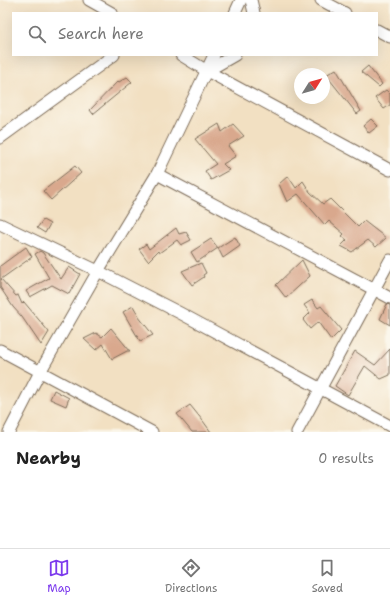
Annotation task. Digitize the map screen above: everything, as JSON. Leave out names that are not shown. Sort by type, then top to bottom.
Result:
[{"type":"street","points":[[89,0],[110,12]]},
{"type":"street","points":[[235,12],[241,0]]},
{"type":"street","points":[[251,0],[254,12]]},
{"type":"street","points":[[321,0],[343,12]]},
{"type":"street","points":[[378,31],[390,37]]},
{"type":"street","points":[[0,138],[113,56]]},
{"type":"street","points":[[183,56],[207,71],[390,170]]},
{"type":"street","points":[[9,432],[40,372],[98,271],[157,174],[214,56]]},
{"type":"street","points":[[207,71],[233,56]]},
{"type":"street","points":[[157,174],[390,298]]},
{"type":"street","points":[[0,224],[98,271],[321,388],[390,426]]},
{"type":"street","points":[[297,432],[390,260]]},
{"type":"street","points":[[0,350],[152,432]]},
{"type":"building","points":[[368,66],[382,84],[379,87],[361,72]]},
{"type":"building","points":[[336,69],[361,111],[357,114],[330,80],[330,73]]},
{"type":"building","points":[[127,77],[132,82],[93,114],[90,110],[118,81],[119,82]]},
{"type":"building","points":[[386,90],[390,94],[390,105],[384,109],[375,98]]},
{"type":"building","points":[[371,119],[378,126],[369,133],[363,126]]},
{"type":"building","points":[[219,124],[222,132],[233,124],[244,136],[228,146],[236,156],[223,164],[229,170],[211,180],[205,171],[216,164],[195,139]]},
{"type":"building","points":[[75,166],[81,173],[51,200],[43,191]]},
{"type":"building","points":[[288,176],[296,188],[303,181],[310,192],[323,204],[330,199],[358,227],[364,221],[386,238],[376,247],[368,240],[352,252],[341,246],[347,240],[342,236],[344,234],[329,221],[325,225],[298,194],[287,202],[279,184]]},
{"type":"building","points":[[43,220],[50,224],[45,233],[37,228]]},
{"type":"building","points":[[176,228],[179,234],[186,232],[191,240],[181,245],[177,240],[159,253],[158,251],[148,261],[139,249],[146,244],[149,249]]},
{"type":"building","points":[[235,237],[240,246],[223,258],[218,248]]},
{"type":"building","points":[[211,239],[218,248],[197,262],[191,252]]},
{"type":"building","points":[[26,247],[32,257],[1,279],[16,296],[18,295],[22,304],[24,302],[49,332],[41,345],[0,287],[0,266]]},
{"type":"building","points":[[40,251],[61,279],[69,267],[80,274],[69,294],[52,285],[30,297],[26,291],[49,278],[35,254]]},
{"type":"building","points":[[302,260],[310,276],[286,298],[276,285]]},
{"type":"building","points":[[201,263],[206,273],[203,275],[204,277],[192,285],[182,271]]},
{"type":"building","points":[[312,300],[318,308],[321,306],[341,330],[331,340],[318,322],[310,329],[303,320],[310,313],[304,305]]},
{"type":"building","points":[[387,304],[390,305],[390,325],[380,319]]},
{"type":"building","points":[[133,306],[138,316],[153,335],[140,341],[123,312]]},
{"type":"building","points":[[111,328],[130,351],[127,351],[112,359],[103,344],[96,350],[84,339],[96,333],[102,337]]},
{"type":"building","points":[[390,349],[390,375],[381,379],[365,366],[348,395],[335,386],[355,351],[375,365]]},
{"type":"building","points":[[54,390],[69,398],[66,406],[50,399]]},
{"type":"building","points":[[190,405],[211,432],[192,432],[177,414]]}]
